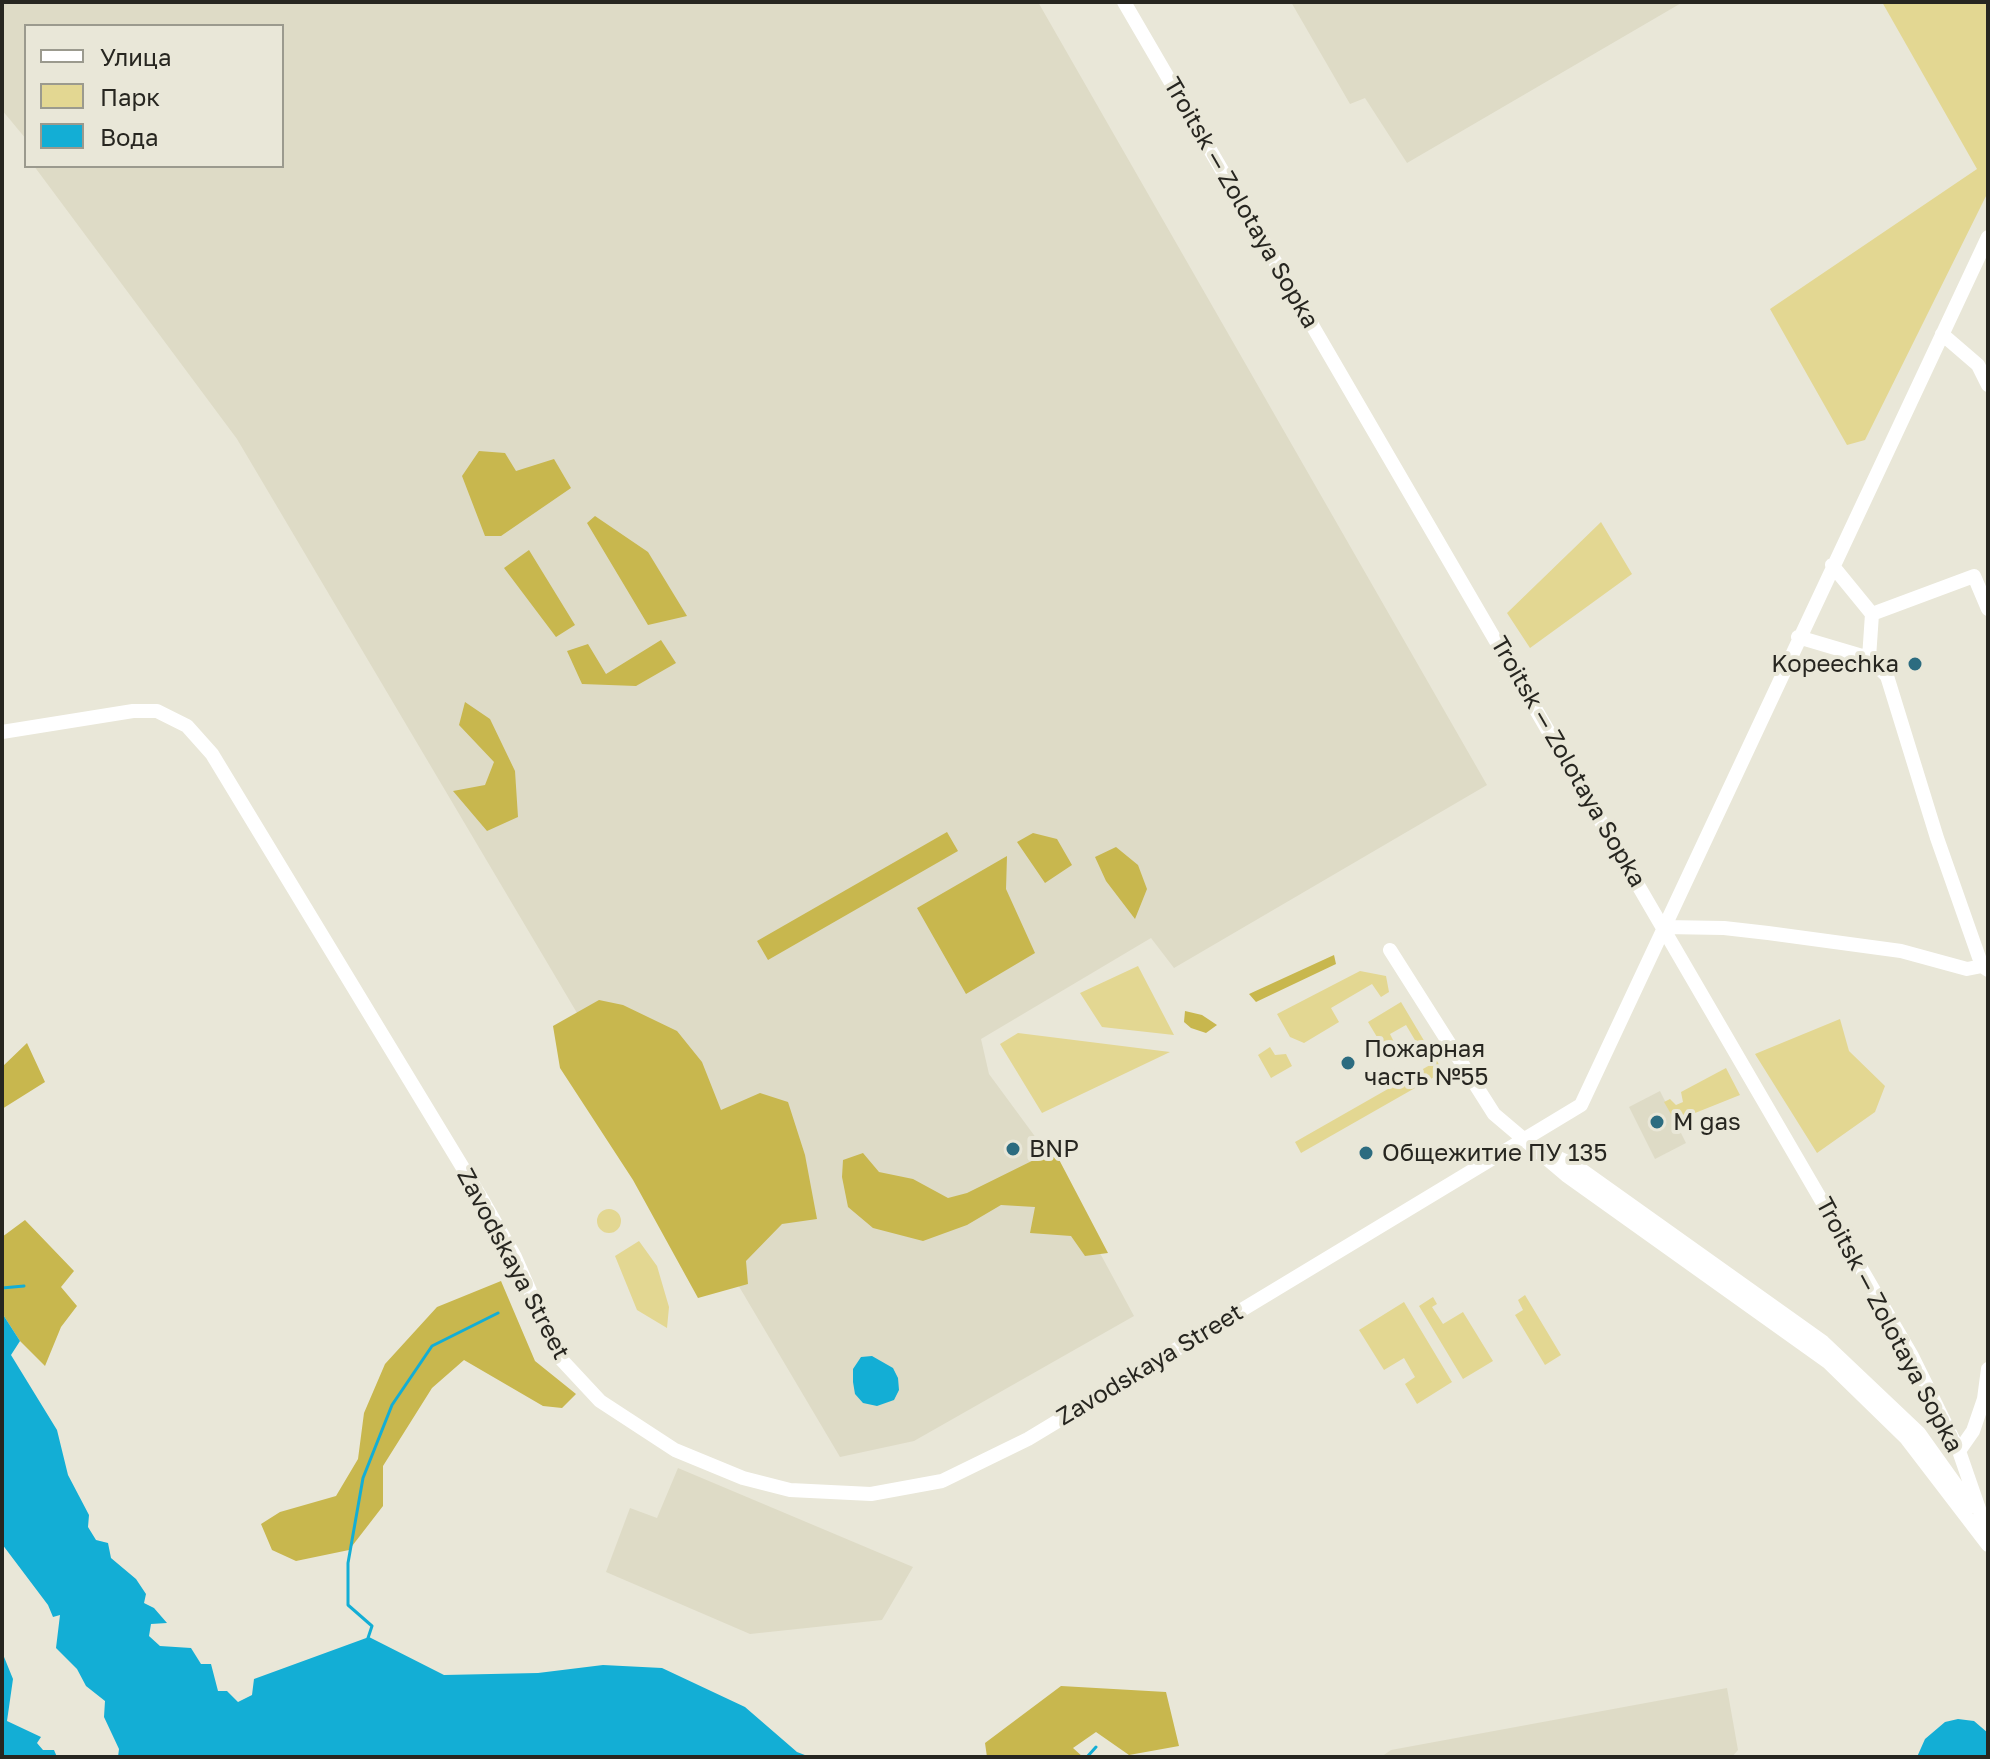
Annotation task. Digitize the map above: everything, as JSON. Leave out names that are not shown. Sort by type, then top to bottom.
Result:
[{"type":"street","name":"Troitsk — Zolotaya Sopka","points":[[1124,2],[1912,1356],[1959,1451],[1988,1540]]},
{"type":"street","name":"Zavodskaya Street","points":[[2,732],[133,711],[157,711],[187,726],[212,754],[483,1201],[515,1257],[559,1357],[600,1401],[675,1450],[743,1478],[790,1490],[871,1494],[942,1481],[1028,1439],[1581,1105],[1798,637],[1987,241]]},
{"type":"street","points":[[1942,334],[1978,365],[1988,385]]},
{"type":"street","points":[[1832,565],[1872,614],[1869,658]]},
{"type":"street","points":[[1872,614],[1981,574],[1988,609]]},
{"type":"street","points":[[1664,927],[1753,931],[1901,951],[1967,969],[1985,968],[1902,732],[1887,676],[1869,658],[1798,637]]},
{"type":"street","points":[[1390,950],[1494,1114],[1524,1141],[1828,1362],[1906,1438],[1988,1540]]},
{"type":"street","points":[[1959,1451],[1977,1420],[1988,1369]]},
{"type":"shaded area","points":[[2,2],[1038,2],[1487,785],[1174,968],[1151,938],[981,1039],[989,1074],[1042,1146],[1134,1316],[914,1441],[840,1457],[237,439],[35,168],[284,168],[284,24],[24,24],[24,137],[2,110]]},
{"type":"shaded area","points":[[1291,2],[1683,2],[1407,163],[1365,98],[1350,104]]},
{"type":"shaded area","points":[[479,451],[505,453],[516,471],[554,459],[571,488],[501,536],[485,536],[462,476]]},
{"type":"shaded area","points":[[595,516],[648,552],[687,616],[648,625],[587,523]]},
{"type":"shaded area","points":[[529,550],[575,625],[556,637],[504,568]]},
{"type":"shaded area","points":[[661,640],[676,663],[636,686],[582,684],[567,651],[588,644],[606,674]]},
{"type":"shaded area","points":[[465,702],[490,719],[515,771],[518,817],[487,831],[453,791],[485,785],[494,762],[459,725]]},
{"type":"shaded area","points":[[947,832],[958,851],[768,960],[757,941]]},
{"type":"shaded area","points":[[1033,833],[1057,839],[1072,865],[1045,883],[1017,842]]},
{"type":"shaded area","points":[[1116,847],[1138,865],[1147,889],[1135,919],[1106,881],[1095,857]]},
{"type":"shaded area","points":[[1007,856],[1006,889],[1035,953],[966,994],[917,908]]},
{"type":"shaded area","points":[[1334,955],[1336,964],[1256,1002],[1249,994]]},
{"type":"shaded area","points":[[599,1000],[623,1005],[677,1031],[702,1062],[721,1110],[760,1093],[788,1102],[805,1155],[817,1219],[782,1224],[746,1261],[748,1284],[698,1298],[633,1180],[560,1068],[553,1026]]},
{"type":"shaded area","points":[[1185,1011],[1202,1015],[1217,1025],[1206,1033],[1191,1028],[1184,1022]]},
{"type":"shaded area","points":[[27,1043],[45,1082],[2,1109],[2,1067]]},
{"type":"shaded area","points":[[1660,1091],[1686,1143],[1655,1159],[1629,1107]]},
{"type":"shaded area","points":[[1054,1150],[1108,1253],[1085,1256],[1071,1236],[1030,1233],[1035,1207],[1001,1205],[967,1225],[923,1241],[873,1228],[848,1207],[842,1177],[843,1160],[863,1153],[879,1172],[913,1179],[948,1198],[967,1193]]},
{"type":"shaded area","points":[[25,1220],[74,1271],[61,1287],[77,1306],[61,1327],[45,1366],[20,1341],[2,1313],[2,1237]]},
{"type":"shaded area","points":[[501,1281],[535,1361],[576,1394],[562,1408],[543,1406],[464,1360],[432,1388],[383,1466],[383,1506],[349,1550],[296,1561],[272,1550],[261,1524],[280,1512],[336,1496],[358,1459],[364,1413],[385,1364],[437,1307]]},
{"type":"shaded area","points":[[678,1468],[913,1567],[882,1620],[750,1634],[606,1572],[630,1508],[657,1518]]},
{"type":"shaded area","points":[[1061,1686],[1166,1692],[1179,1746],[1129,1755],[1096,1732],[1073,1748],[1083,1757],[987,1757],[985,1743]]},
{"type":"shaded area","points":[[1727,1688],[1738,1750],[1732,1757],[1381,1757],[1391,1750]]},
{"type":"green space","points":[[1882,2],[1988,2],[1988,192],[1865,440],[1847,445],[1770,309],[1977,169]]},
{"type":"green space","points":[[1601,522],[1632,574],[1530,648],[1507,613]]},
{"type":"green space","points":[[1138,966],[1174,1035],[1102,1027],[1080,993]]},
{"type":"green space","points":[[1360,971],[1386,976],[1389,992],[1381,997],[1372,984],[1331,1008],[1339,1022],[1304,1043],[1290,1037],[1277,1014]]},
{"type":"green space","points":[[1401,1002],[1432,1054],[1425,1057],[1406,1025],[1390,1034],[1394,1042],[1387,1046],[1380,1042],[1368,1022]]},
{"type":"green space","points":[[1840,1019],[1849,1051],[1885,1086],[1875,1112],[1817,1153],[1755,1054]]},
{"type":"green space","points":[[1018,1033],[1170,1052],[1042,1113],[1000,1044]]},
{"type":"green space","points":[[1270,1047],[1275,1055],[1286,1054],[1292,1066],[1271,1078],[1258,1055]]},
{"type":"green space","points":[[1437,1061],[1443,1072],[1301,1153],[1295,1142]]},
{"type":"green space","points":[[1726,1068],[1740,1095],[1675,1121],[1664,1102],[1670,1099],[1676,1105],[1683,1102],[1681,1092]]},
{"type":"green space","points":[[609,1209],[618,1212],[621,1221],[618,1230],[609,1233],[600,1230],[597,1221],[600,1212]]},
{"type":"green space","points":[[639,1241],[657,1266],[669,1307],[667,1328],[637,1310],[615,1256]]},
{"type":"green space","points":[[1525,1295],[1561,1355],[1545,1365],[1515,1315],[1523,1310],[1518,1300]]},
{"type":"green space","points":[[1433,1297],[1437,1304],[1432,1307],[1443,1324],[1463,1312],[1493,1361],[1463,1379],[1419,1306]]},
{"type":"green space","points":[[1404,1302],[1452,1382],[1417,1404],[1405,1384],[1415,1377],[1404,1358],[1384,1370],[1359,1330]]},
{"type":"water","points":[[2,1313],[20,1341],[11,1355],[57,1430],[68,1475],[89,1515],[88,1527],[96,1540],[108,1543],[111,1558],[136,1579],[146,1594],[144,1603],[154,1608],[167,1623],[151,1624],[149,1636],[160,1646],[191,1648],[201,1664],[211,1664],[218,1691],[227,1691],[238,1702],[252,1695],[254,1679],[369,1637],[444,1675],[538,1673],[603,1665],[662,1668],[745,1707],[797,1752],[810,1757],[118,1757],[119,1749],[104,1717],[105,1701],[86,1686],[77,1669],[56,1648],[60,1615],[53,1617],[48,1605],[2,1544]]},
{"type":"water","points":[[872,1356],[893,1368],[898,1378],[899,1390],[894,1400],[877,1406],[863,1403],[855,1394],[853,1382],[853,1369],[861,1357]]},
{"type":"water","points":[[2,1652],[13,1679],[7,1721],[41,1737],[37,1743],[43,1750],[54,1750],[57,1757],[2,1757]]},
{"type":"water","points":[[1958,1719],[1974,1721],[1988,1733],[1988,1757],[1917,1757],[1925,1739],[1945,1722]]},
{"type":"waterway","points":[[2,1288],[24,1286]]},
{"type":"waterway","points":[[368,1638],[372,1626],[348,1605],[348,1563],[363,1478],[392,1405],[432,1346],[498,1313]]},
{"type":"waterway","points":[[1087,1757],[1096,1747]]},
{"type":"place","name":"Kopeechka","points":[[1915,664]]},
{"type":"place","name":"Пожарная часть №55","points":[[1348,1063]]},
{"type":"place","name":"M gas","points":[[1657,1122]]},
{"type":"place","name":"BNP","points":[[1013,1149]]},
{"type":"place","name":"Общежитие ПУ 135","points":[[1366,1153]]}]
